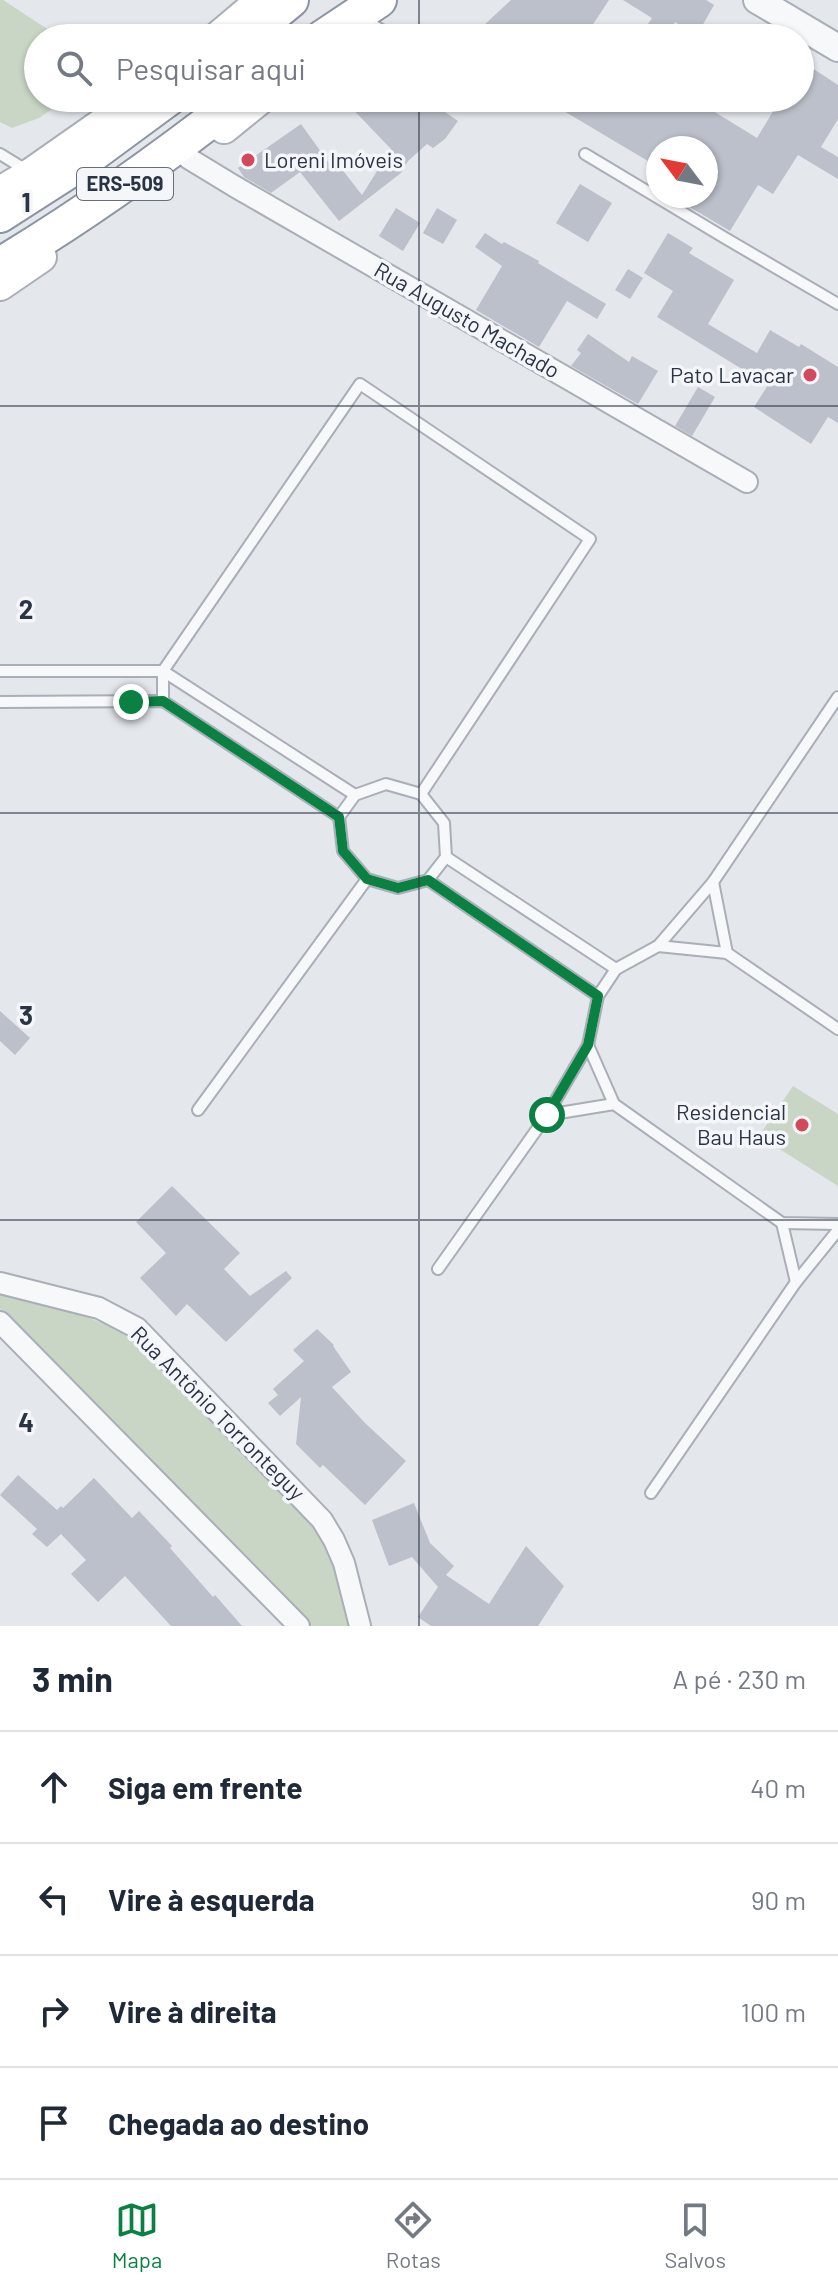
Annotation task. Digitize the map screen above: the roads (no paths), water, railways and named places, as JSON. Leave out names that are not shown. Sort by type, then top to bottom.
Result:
[{"type":"highway","points":[[250,13],[291,0]]},
{"type":"highway","points":[[336,24],[370,4]]},
{"type":"highway","points":[[342,24],[370,4]]},
{"type":"highway","name":"ERS-509","points":[[0,215],[22,185],[145,112]]},
{"type":"highway","name":"ERS-509","points":[[1,271],[178,147],[222,112]]},
{"type":"highway","points":[[1,271],[29,222],[22,185]]},
{"type":"main road","points":[[349,24],[370,4]]},
{"type":"main road","name":"ERS-509","points":[[22,185],[120,112]]},
{"type":"main road","name":"ERS-509","points":[[1,271],[188,158],[244,112]]},
{"type":"street","points":[[757,0],[798,24]]},
{"type":"street","points":[[814,34],[838,48]]},
{"type":"street","name":"Rua Augusto Machado","points":[[188,158],[747,482]]},
{"type":"street","name":"Rua Antônio Torronteguy","points":[[0,1283],[99,1308],[137,1328],[322,1520],[344,1563],[360,1626]]},
{"type":"street","points":[[0,1322],[299,1626]]},
{"type":"lane","points":[[370,4],[384,24]]},
{"type":"lane","points":[[0,154],[22,185]]},
{"type":"lane","points":[[585,154],[838,304]]},
{"type":"lane","points":[[163,701],[163,671],[360,384],[590,539],[421,794]]},
{"type":"lane","points":[[0,671],[163,671],[355,795]]},
{"type":"lane","points":[[438,1269],[547,1115],[588,1045],[598,996],[616,969],[658,946],[713,882],[838,697]]},
{"type":"lane","points":[[0,702],[163,701],[339,817]]},
{"type":"lane","points":[[386,784],[421,794],[444,823],[446,857],[428,880],[398,888],[367,879],[343,851],[339,817],[355,795],[386,784]]},
{"type":"lane","points":[[446,857],[616,969]]},
{"type":"lane","points":[[198,1110],[367,879]]},
{"type":"lane","points":[[428,880],[598,996]]},
{"type":"lane","points":[[713,882],[727,953]]},
{"type":"lane","points":[[658,946],[727,953],[838,1029]]},
{"type":"lane","points":[[588,1045],[614,1104],[782,1223],[838,1227]]},
{"type":"lane","points":[[547,1115],[614,1104]]},
{"type":"lane","points":[[782,1223],[796,1282]]},
{"type":"lane","points":[[651,1493],[796,1282],[838,1227]]},
{"type":"place","name":"Loreni Imóveis","points":[[248,160]]},
{"type":"place","name":"Pato Lavacar","points":[[810,375]]},
{"type":"place","name":"Residencial Bau Haus","points":[[802,1125]]}]
